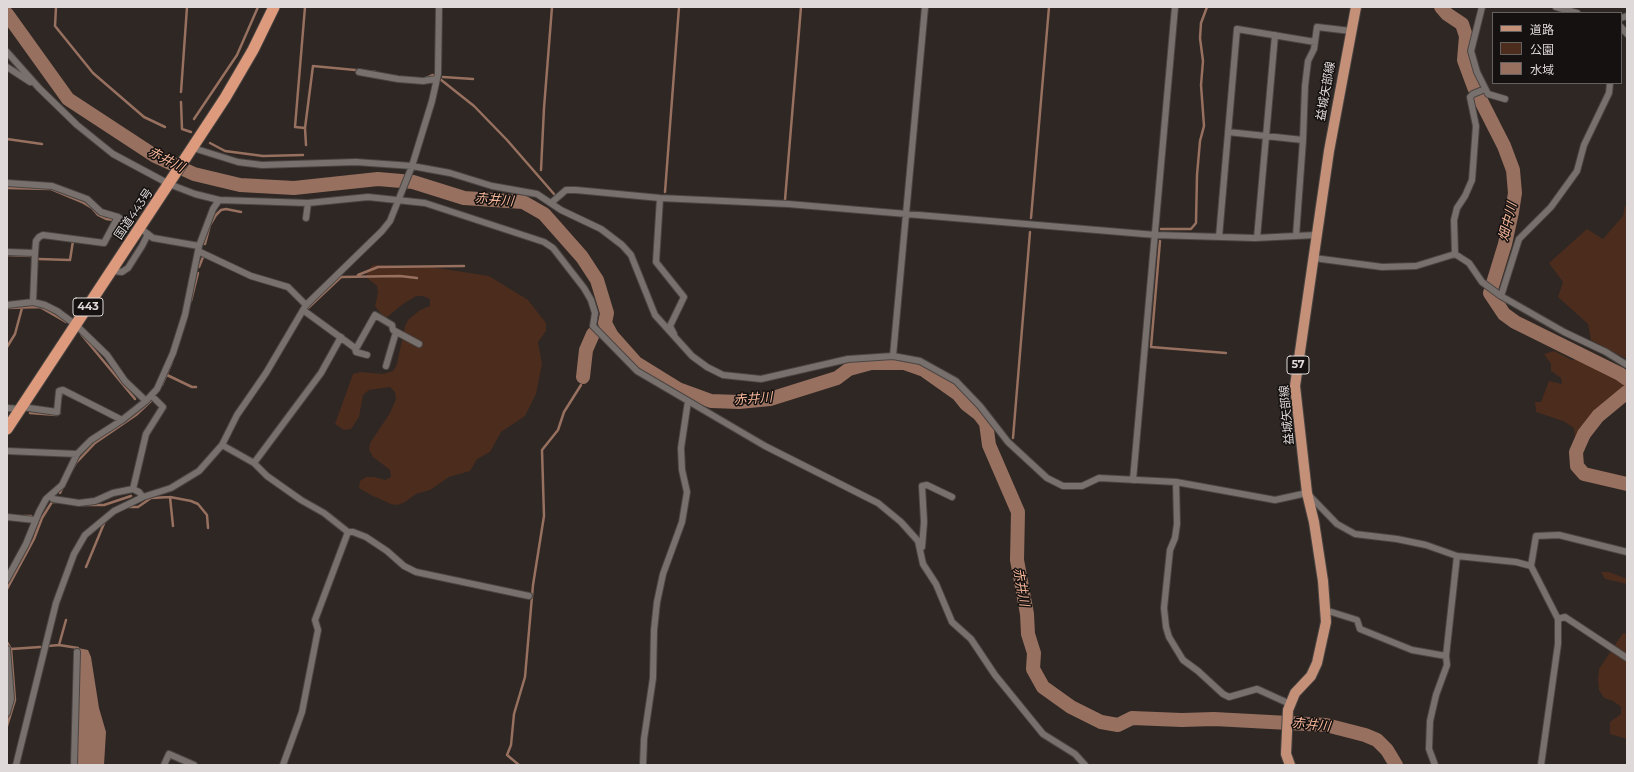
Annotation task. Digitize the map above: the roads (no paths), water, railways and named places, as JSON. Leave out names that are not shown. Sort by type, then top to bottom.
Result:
[{"type":"highway","name":"国道443号","points":[[7,429],[113,271],[225,98],[253,50],[274,7]]},
{"type":"main road","name":"益城矢部線","points":[[1290,765],[1286,754],[1287,715],[1295,693],[1311,676],[1317,663],[1326,622],[1314,522],[1307,493],[1295,386],[1329,151],[1356,7]]},
{"type":"street","points":[[16,765],[48,632],[62,582],[74,554],[85,535],[114,511],[143,497],[171,488],[199,472],[222,445],[237,415],[266,373],[305,307],[382,231],[390,221],[411,168],[432,101],[436,79],[439,7]]},
{"type":"street","points":[[894,356],[925,7]]},
{"type":"street","points":[[1133,480],[1156,235],[1175,7]]},
{"type":"street","points":[[1482,7],[1471,51],[1484,89],[1488,94],[1505,99]]},
{"type":"street","points":[[1556,7],[1573,12]]},
{"type":"street","points":[[1296,236],[1304,140],[1306,100],[1305,86],[1308,61],[1314,49],[1318,27],[1351,31]]},
{"type":"street","points":[[1219,238],[1237,28],[1315,42]]},
{"type":"street","points":[[1257,238],[1275,35]]},
{"type":"street","points":[[7,52],[38,88],[77,125],[113,154],[169,184],[195,194],[219,200],[308,203],[368,197],[400,197],[425,203],[544,242],[553,248],[591,300],[595,313],[593,326],[638,371],[765,446],[878,503],[900,522],[918,541],[922,552]]},
{"type":"street","points":[[7,67],[38,88]]},
{"type":"street","points":[[359,72],[398,79],[423,81],[436,79]]},
{"type":"street","points":[[1500,295],[1519,239],[1551,207],[1577,171],[1584,144],[1609,93],[1610,84]]},
{"type":"street","points":[[1455,254],[1454,220],[1457,208],[1465,196],[1472,180],[1476,126],[1470,97],[1484,89]]},
{"type":"street","points":[[1228,132],[1304,140]]},
{"type":"street","points":[[193,148],[238,162],[262,165],[356,162],[450,173],[492,186],[537,194],[576,218],[601,229],[622,245],[630,255],[655,315],[676,339],[707,367],[723,375],[750,379],[782,375],[848,359],[894,356],[920,361],[956,381],[980,406],[1008,442],[1047,478],[1063,486],[1082,486],[1099,478],[1176,482],[1275,500],[1307,493],[1337,524],[1355,534],[1397,539],[1426,545],[1457,556],[1516,562],[1531,566]]},
{"type":"street","points":[[7,183],[52,186],[87,199],[101,212],[118,217],[128,224]]},
{"type":"street","points":[[551,203],[566,190],[660,198],[788,204],[907,216],[1156,235],[1257,238],[1316,235]]},
{"type":"street","points":[[660,198],[656,262],[684,297],[670,326],[676,339]]},
{"type":"street","points":[[7,579],[26,544],[35,520],[46,499],[62,485],[77,454],[91,440],[122,420],[152,396],[173,353],[185,315],[199,248],[213,209],[219,200]]},
{"type":"street","points":[[306,218],[308,203]]},
{"type":"street","points":[[33,302],[36,241],[39,237],[44,235],[104,243],[118,217]]},
{"type":"street","points":[[113,271],[122,272],[128,268],[142,246],[146,233],[153,238],[199,248],[251,276],[288,287],[305,307],[355,348],[356,352],[367,355]]},
{"type":"street","points":[[7,252],[35,253]]},
{"type":"street","points":[[1314,258],[1382,267],[1416,266],[1455,254],[1469,263],[1482,282],[1500,295],[1558,329],[1606,352],[1627,365]]},
{"type":"street","points":[[7,305],[33,302],[45,305],[76,324],[107,355],[125,381],[146,401]]},
{"type":"street","points":[[355,348],[375,316],[392,325],[393,330],[396,332],[419,344]]},
{"type":"street","points":[[386,366],[396,332]]},
{"type":"street","points":[[254,464],[321,373],[341,338]]},
{"type":"street","points":[[7,408],[57,412],[59,391],[62,390],[122,420]]},
{"type":"street","points":[[132,489],[146,434],[162,407],[152,396]]},
{"type":"street","points":[[643,765],[644,739],[653,678],[654,630],[657,602],[663,574],[682,522],[687,492],[682,470],[681,448],[688,401]]},
{"type":"street","points":[[222,445],[254,464],[267,476],[301,500],[324,513],[348,532],[354,532],[366,537],[387,551],[404,566],[416,572],[529,596]]},
{"type":"street","points":[[7,451],[77,454]]},
{"type":"street","points":[[1176,482],[1177,524],[1175,538],[1170,550],[1164,608],[1166,627],[1169,637],[1183,660],[1198,671],[1223,694],[1229,696],[1257,689],[1290,704]]},
{"type":"street","points":[[952,497],[927,485],[922,486],[924,522],[922,552],[920,558],[936,584],[952,622],[971,640],[995,675],[1043,734],[1075,754],[1085,765]]},
{"type":"street","points":[[51,496],[54,499],[79,503],[95,501],[132,489],[139,492],[143,497]]},
{"type":"street","points":[[7,518],[35,520]]},
{"type":"street","points":[[283,765],[302,712],[318,630],[315,620],[335,562],[348,532]]},
{"type":"street","points":[[1541,765],[1558,644],[1558,619],[1531,566],[1536,536],[1559,535],[1627,552]]},
{"type":"street","points":[[1435,765],[1429,750],[1430,721],[1436,695],[1447,665],[1446,656],[1457,556]]},
{"type":"street","points":[[1325,610],[1357,620],[1360,629],[1412,650],[1446,656]]},
{"type":"street","points":[[1558,619],[1565,617],[1627,658]]},
{"type":"street","points":[[7,649],[9,699],[7,713]]},
{"type":"street","points":[[74,765],[77,652]]},
{"type":"street","points":[[164,765],[169,754],[194,765]]},
{"type":"water","points":[[78,648],[88,650],[91,657],[99,708],[106,732],[104,765],[76,765]]},
{"type":"waterway","points":[[56,7],[55,26],[93,73],[144,117],[165,127]]},
{"type":"waterway","points":[[181,92],[187,7]]},
{"type":"waterway","points":[[194,119],[237,55],[258,7]]},
{"type":"waterway","points":[[305,7],[295,127],[305,128],[306,145]]},
{"type":"waterway","points":[[541,170],[552,7]]},
{"type":"waterway","points":[[665,192],[679,7]]},
{"type":"waterway","points":[[785,200],[801,7]]},
{"type":"waterway","points":[[1031,218],[1049,7]]},
{"type":"waterway","points":[[1161,229],[1191,229],[1196,223],[1197,175],[1200,141],[1204,126],[1201,85],[1203,61],[1200,38],[1201,23],[1207,7]]},
{"type":"waterway","name":"畑中川","points":[[1441,7],[1447,14],[1462,24],[1466,36],[1464,60],[1474,87],[1504,146],[1513,170],[1515,193],[1512,212],[1505,244],[1490,293],[1504,314],[1515,322],[1620,374],[1627,379]]},
{"type":"waterway","name":"赤井川","points":[[7,14],[68,99],[155,156],[194,174],[240,185],[294,188],[378,179],[413,182],[464,198],[523,202],[544,214],[582,257],[597,280],[607,313],[605,323],[612,336],[636,363],[678,389],[711,401],[739,402],[770,399],[837,378],[849,369],[871,363],[904,363],[924,370],[958,394],[966,404],[979,414],[986,423],[989,445],[1018,512],[1017,560],[1027,614],[1028,634],[1034,653],[1033,669],[1043,687],[1071,707],[1101,722],[1118,725],[1132,718],[1182,720],[1214,719],[1326,725],[1365,735],[1377,740],[1387,750],[1396,765]]},
{"type":"waterway","points":[[305,128],[313,66],[376,72]]},
{"type":"waterway","points":[[426,78],[433,75]]},
{"type":"waterway","points":[[443,77],[473,79]]},
{"type":"waterway","points":[[440,79],[474,106],[507,140],[554,194]]},
{"type":"waterway","points":[[181,102],[182,129],[191,132]]},
{"type":"waterway","points":[[7,139],[42,144]]},
{"type":"waterway","points":[[210,143],[225,151],[263,156],[303,155]]},
{"type":"waterway","points":[[7,188],[51,189],[82,202],[92,208],[98,215],[106,219],[114,220]]},
{"type":"waterway","points":[[205,244],[210,225],[221,210],[226,209],[241,212]]},
{"type":"waterway","points":[[1013,438],[1030,232]]},
{"type":"waterway","points":[[38,259],[70,260],[73,241]]},
{"type":"waterway","points":[[1160,241],[1151,347],[1226,353]]},
{"type":"waterway","points":[[7,255],[32,256]]},
{"type":"waterway","points":[[199,267],[203,257]]},
{"type":"waterway","points":[[358,275],[378,267],[464,266]]},
{"type":"waterway","points":[[191,301],[198,273]]},
{"type":"waterway","points":[[308,308],[341,277],[400,276],[417,278]]},
{"type":"waterway","points":[[7,308],[40,307],[66,322]]},
{"type":"waterway","points":[[7,347],[15,334],[22,308]]},
{"type":"waterway","points":[[81,334],[135,399]]},
{"type":"waterway","points":[[583,377],[586,350],[593,334]]},
{"type":"waterway","points":[[162,385],[172,362]]},
{"type":"waterway","points":[[167,375],[192,387],[196,387]]},
{"type":"waterway","points":[[519,765],[507,755],[511,745],[514,714],[525,677],[533,585],[544,516],[542,450],[558,430],[564,412],[581,385]]},
{"type":"waterway","name":"畑中川","points":[[1627,392],[1598,416],[1584,434],[1576,452],[1577,466],[1584,474],[1627,484]]},
{"type":"waterway","points":[[61,396],[63,393],[79,401]]},
{"type":"waterway","points":[[72,470],[76,463],[95,443],[136,415],[152,400]]},
{"type":"waterway","points":[[30,413],[57,415],[60,413]]},
{"type":"waterway","points":[[60,493],[63,487]]},
{"type":"waterway","points":[[81,505],[104,505],[131,496]]},
{"type":"waterway","points":[[170,497],[191,501],[198,504],[207,515],[208,528]]},
{"type":"waterway","points":[[129,507],[138,507],[151,498],[170,497],[173,526]]},
{"type":"waterway","points":[[7,589],[34,539],[42,518],[52,502],[56,502]]},
{"type":"waterway","points":[[24,516],[31,516]]},
{"type":"waterway","points":[[86,567],[105,521]]},
{"type":"waterway","points":[[59,645],[66,620]]},
{"type":"waterway","points":[[7,642],[11,649],[15,700],[7,726]]},
{"type":"waterway","points":[[48,646],[59,645],[78,648]]},
{"type":"waterway","points":[[11,649],[40,647]]}]
